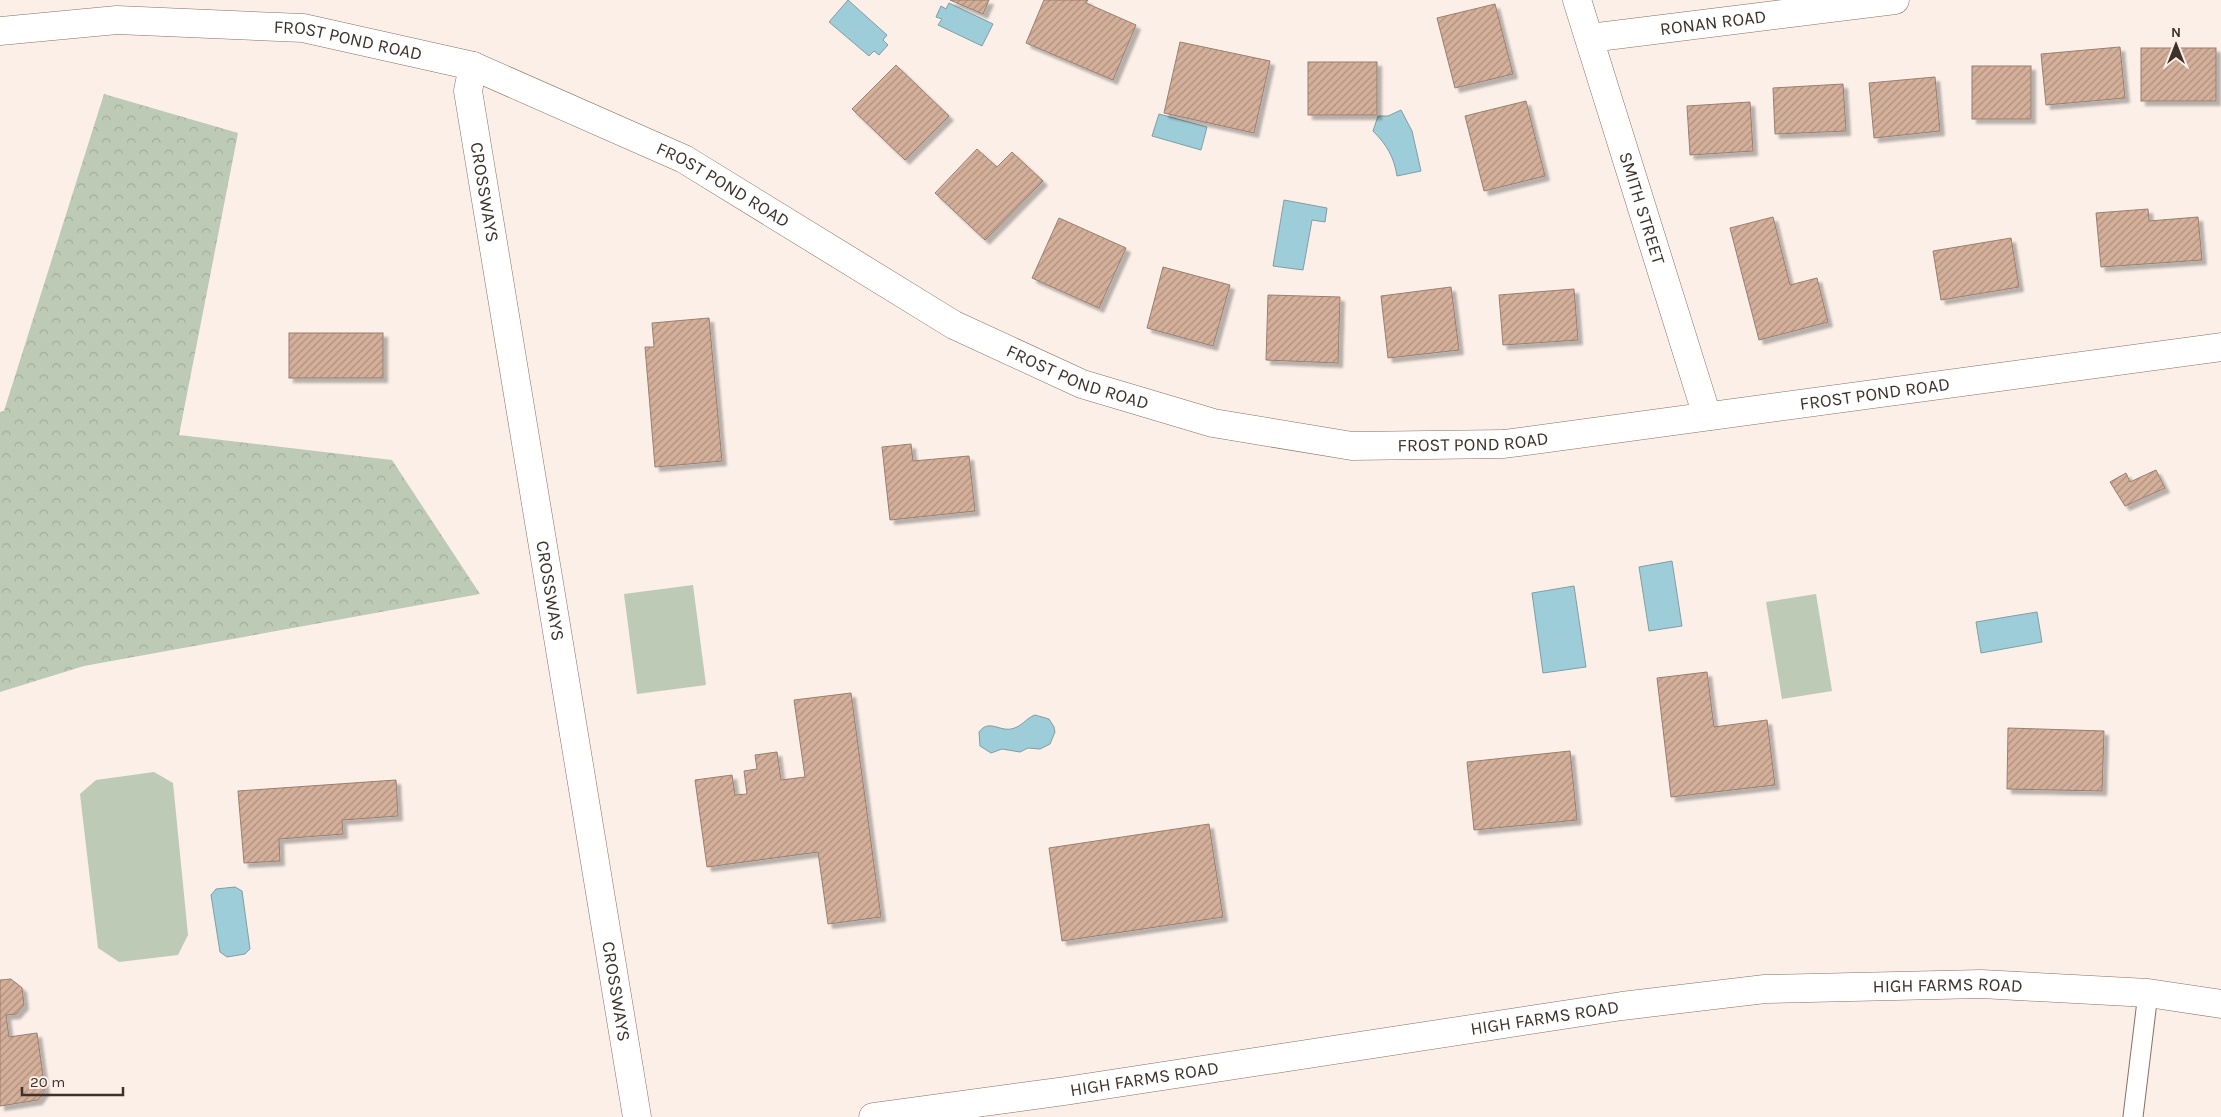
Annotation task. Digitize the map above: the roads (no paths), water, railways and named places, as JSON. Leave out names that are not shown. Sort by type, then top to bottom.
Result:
[{"type":"street","name":"SMITH STREET","points":[[1577,0],[1707,416]]},
{"type":"street","name":"RONAN ROAD","points":[[1590,38],[1895,0]]},
{"type":"street","name":"FROST POND ROAD","points":[[0,31],[117,20],[303,28],[473,66],[684,159],[954,325],[1082,384],[1213,423],[1352,446],[1504,444],[2221,347]]},
{"type":"street","name":"CROSSWAYS","points":[[473,66],[468,91],[637,1117]]},
{"type":"street","name":"HIGH FARMS ROAD","points":[[873,1117],[1065,1091],[1622,1006],[1765,989],[1981,984],[2148,993],[2221,1004]]},
{"type":"lane","points":[[2133,1117],[2148,993]]},
{"type":"water","points":[[848,0],[887,35],[883,40],[888,45],[879,55],[874,51],[869,56],[829,22]]},
{"type":"water","points":[[949,3],[993,24],[982,46],[938,25],[942,19],[936,17],[941,6],[946,9]]},
{"type":"water","points":[[1401,110],[1412,131],[1421,171],[1397,176],[1389,152],[1373,131],[1378,116],[1388,116]]},
{"type":"water","points":[[1159,114],[1207,127],[1201,150],[1152,136]]},
{"type":"water","points":[[1284,200],[1327,208],[1325,222],[1312,220],[1303,270],[1273,266]]},
{"type":"water","points":[[1672,561],[1682,626],[1649,631],[1639,567]]},
{"type":"water","points":[[1574,586],[1586,667],[1543,673],[1532,593]]},
{"type":"water","points":[[2037,612],[2042,642],[1981,653],[1976,622]]},
{"type":"water","points":[[1035,715],[1049,719],[1054,727],[1055,732],[1050,744],[1040,749],[1028,748],[1020,752],[1002,749],[991,753],[980,746],[979,732],[986,726],[1011,729]]},
{"type":"water","points":[[235,887],[242,891],[250,949],[245,954],[227,957],[220,952],[211,895],[216,889]]}]
